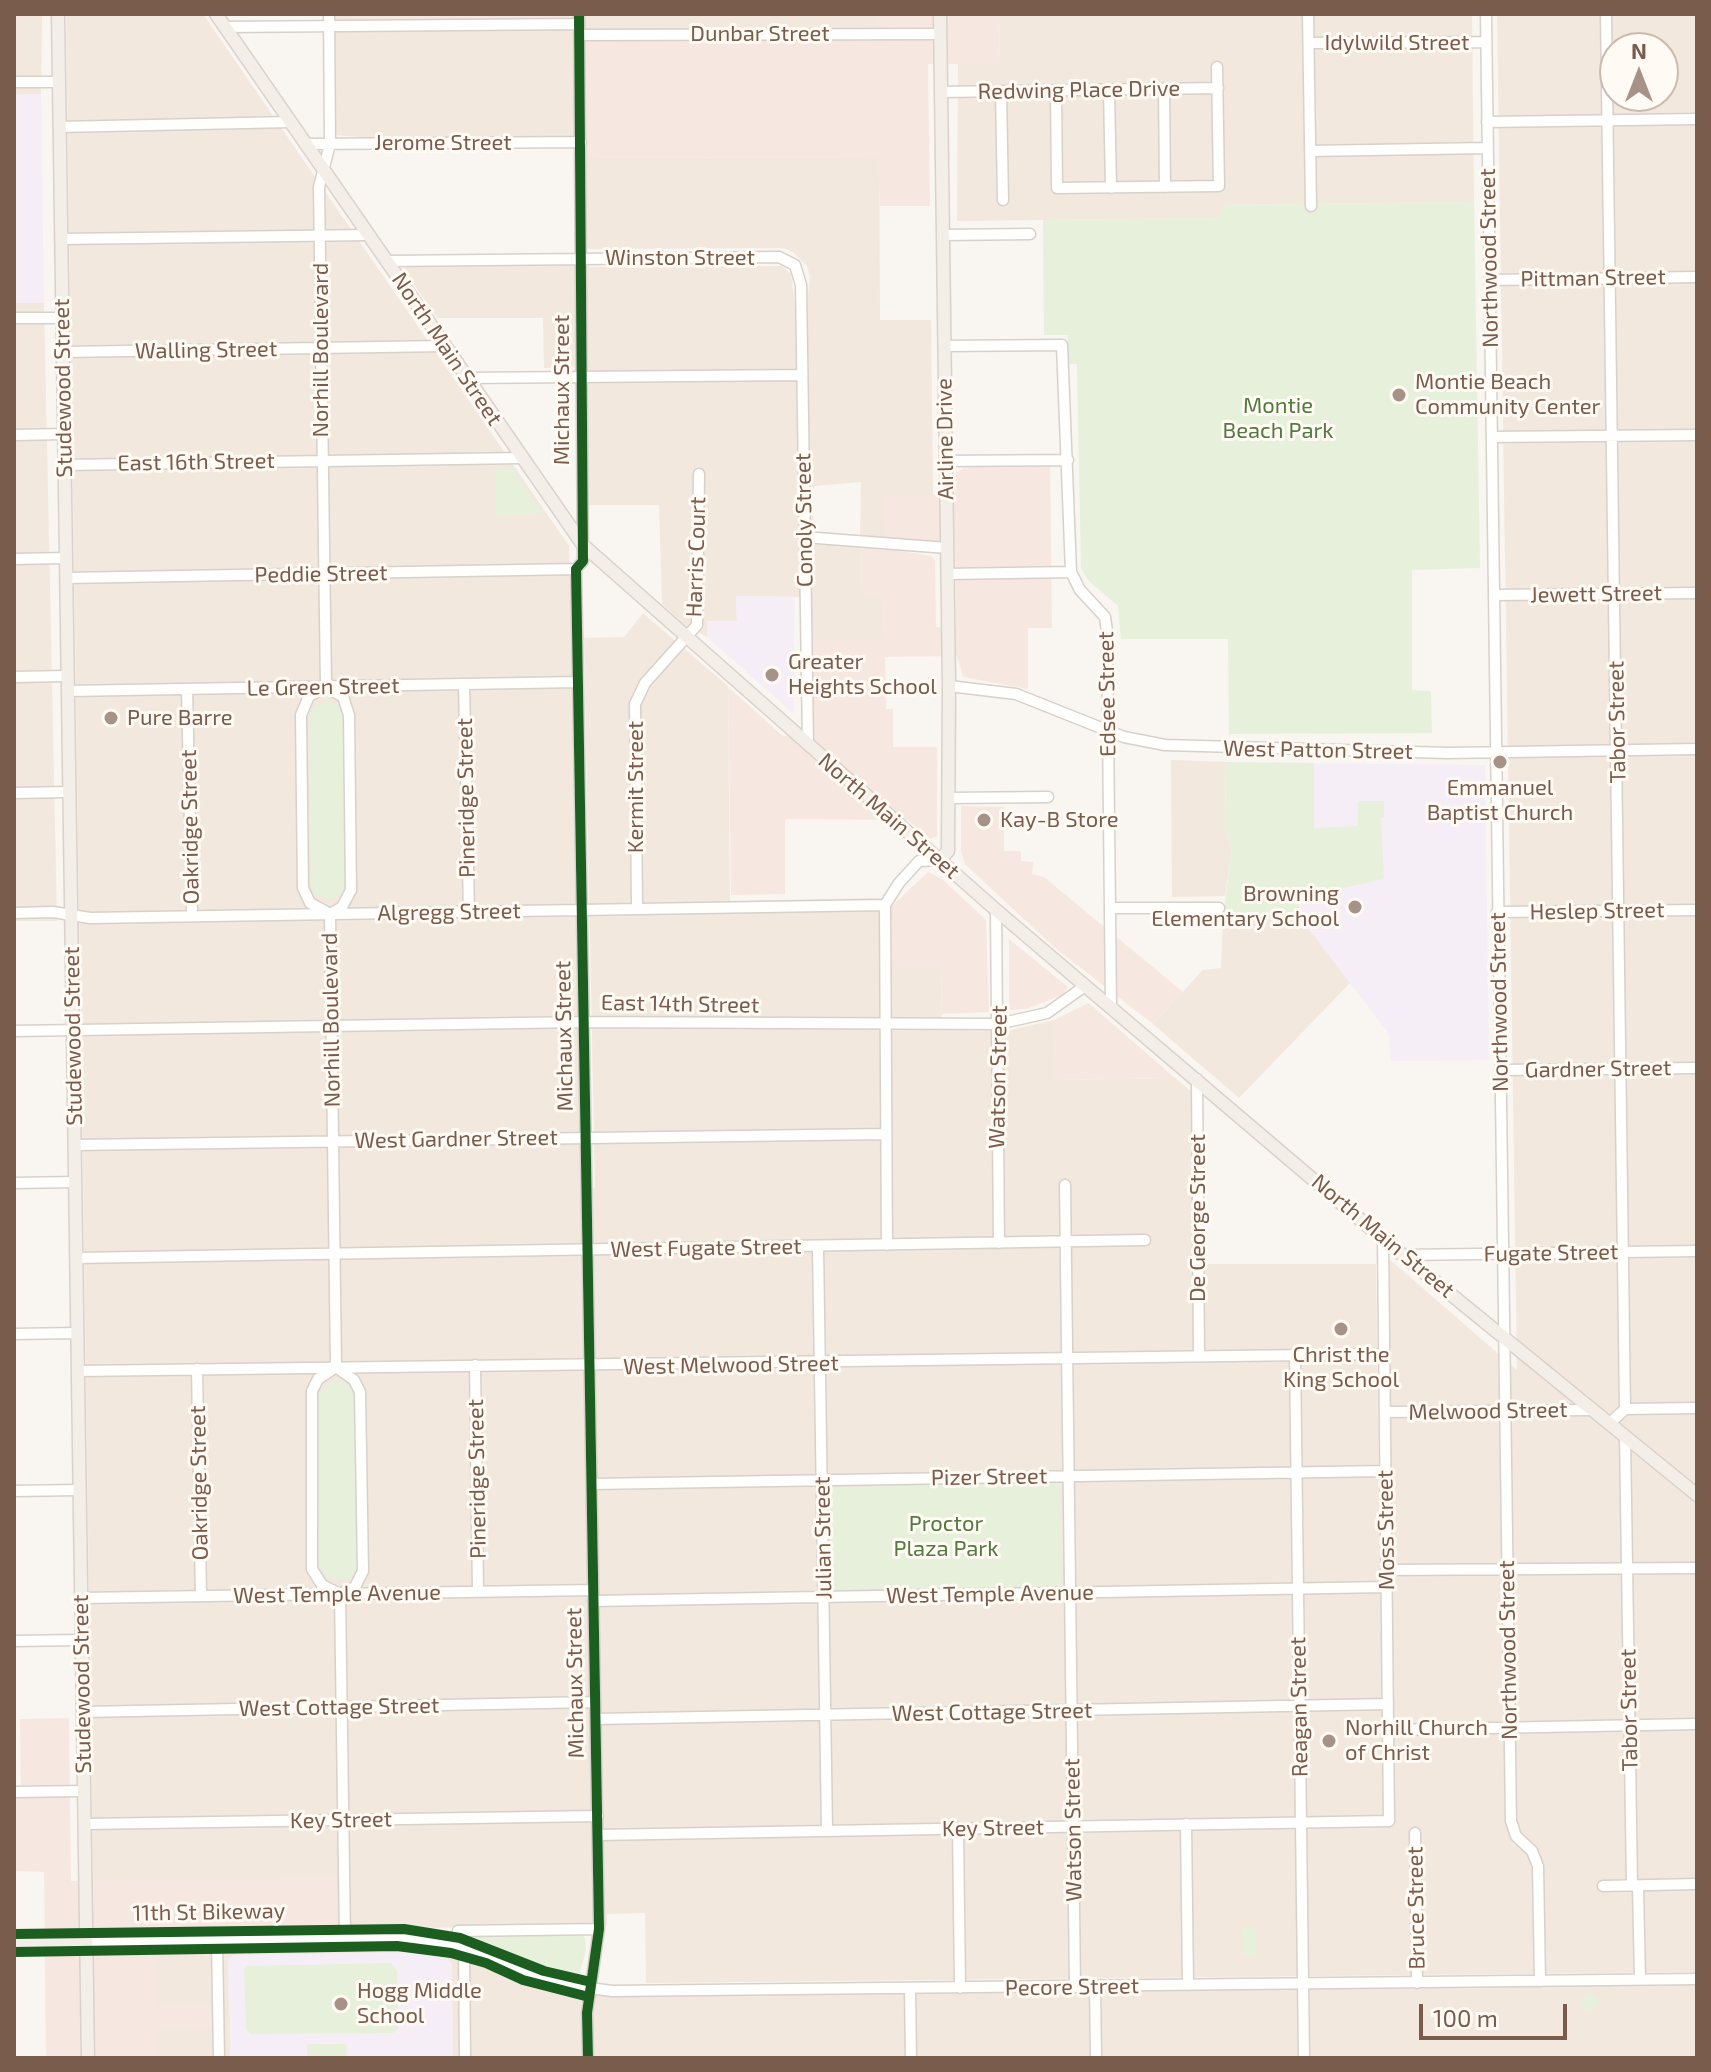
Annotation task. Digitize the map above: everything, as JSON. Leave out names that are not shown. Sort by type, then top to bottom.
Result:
[{"type":"main road","name":"Studewood Street","points":[[58,14],[88,2058]]},
{"type":"main road","name":"North Main Street","points":[[216,14],[583,545],[1085,986],[1383,1239],[1697,1495]]},
{"type":"main road","name":"Airline Drive","points":[[940,14],[949,686],[948,851],[940,860]]},
{"type":"main road","points":[[14,1943],[86,1942]]},
{"type":"street","points":[[1308,14],[1311,206]]},
{"type":"street","name":"Northwood Street","points":[[1486,14],[1500,1254],[1511,1821],[1516,1836],[1532,1851],[1538,1866],[1540,1981]]},
{"type":"street","name":"Tabor Street","points":[[1606,14],[1625,1409]]},
{"type":"street","name":"Dunbar Street","points":[[226,27],[329,20],[940,34]]},
{"type":"street","name":"Norhill Boulevard","points":[[326,687],[319,187],[330,144],[329,20]]},
{"type":"street","name":"Michaux Street","points":[[579,24],[583,561],[576,569],[599,1929],[590,1990],[588,2058]]},
{"type":"street","name":"Idylwild Street","points":[[1309,43],[1486,42]]},
{"type":"street","points":[[1056,90],[1057,188],[1219,186],[1217,67]]},
{"type":"street","points":[[14,82],[59,82]]},
{"type":"street","name":"Redwing Place Drive","points":[[941,92],[1218,88]]},
{"type":"street","points":[[1164,89],[1165,187]]},
{"type":"street","points":[[1109,90],[1111,188]]},
{"type":"street","points":[[1001,91],[1003,200]]},
{"type":"street","points":[[1487,122],[1697,119]]},
{"type":"street","points":[[59,127],[291,122]]},
{"type":"street","name":"Jerome Street","points":[[305,144],[581,142]]},
{"type":"street","points":[[1310,151],[1487,148]]},
{"type":"street","points":[[943,235],[1030,234]]},
{"type":"street","points":[[61,239],[369,235]]},
{"type":"street","name":"Winston Street","points":[[387,261],[784,258],[798,269],[801,295]]},
{"type":"street","name":"Pittman Street","points":[[1490,280],[1697,277]]},
{"type":"street","name":"Conoly Street","points":[[801,295],[808,745]]},
{"type":"street","points":[[14,318],[62,318]]},
{"type":"street","points":[[944,346],[1062,345],[1071,572],[947,574]]},
{"type":"street","name":"Walling Street","points":[[63,352],[445,346]]},
{"type":"street","points":[[466,378],[802,375]]},
{"type":"street","points":[[14,435],[64,434]]},
{"type":"street","points":[[1492,437],[1697,435]]},
{"type":"street","name":"East 16th Street","points":[[64,465],[521,458]]},
{"type":"street","points":[[946,461],[1068,460]]},
{"type":"street","name":"Harris Court","points":[[685,636],[698,620],[699,474]]},
{"type":"street","points":[[804,537],[947,548]]},
{"type":"street","points":[[14,559],[66,558]]},
{"type":"street","name":"Peddie Street","points":[[66,578],[576,569]]},
{"type":"street","name":"Edsee Street","points":[[1071,572],[1074,582],[1107,623],[1111,1007]]},
{"type":"street","name":"Jewett Street","points":[[1494,595],[1697,593]]},
{"type":"street","name":"Kermit Street","points":[[637,906],[635,704],[645,683],[685,636]]},
{"type":"street","points":[[14,677],[67,676]]},
{"type":"street","name":"Le Green Street","points":[[68,691],[578,682]]},
{"type":"street","name":"Pineridge Street","points":[[464,685],[469,912]]},
{"type":"street","name":"West Patton Street","points":[[949,686],[1016,694],[1107,730],[1152,743],[1197,747],[1496,752],[1697,749]]},
{"type":"street","name":"Norhill Boulevard","points":[[326,687],[309,696],[301,715],[303,888],[310,903],[330,914]]},
{"type":"street","name":"Norhill Boulevard","points":[[326,687],[343,697],[349,715],[351,890],[342,907],[330,914]]},
{"type":"street","name":"Oakridge Street","points":[[187,689],[192,916]]},
{"type":"street","points":[[14,793],[69,792]]},
{"type":"street","points":[[948,798],[1048,797]]},
{"type":"street","points":[[887,1245],[885,905],[919,861],[940,860]]},
{"type":"street","name":"Algregg Street","points":[[14,913],[192,916],[637,906],[885,905]]},
{"type":"street","points":[[1111,908],[1219,908]]},
{"type":"street","name":"Watson Street","points":[[996,910],[999,1243]]},
{"type":"street","name":"Heslep Street","points":[[1497,912],[1697,910]]},
{"type":"street","name":"Norhill Boulevard","points":[[330,914],[336,1367]]},
{"type":"street","name":"East 14th Street","points":[[14,1031],[583,1022],[998,1024],[1047,1013],[1085,986]]},
{"type":"street","name":"Gardner Street","points":[[1500,1070],[1697,1068]]},
{"type":"street","name":"De George Street","points":[[1197,1079],[1199,1356]]},
{"type":"street","name":"West Gardner Street","points":[[74,1145],[886,1134]]},
{"type":"street","points":[[14,1183],[75,1182]]},
{"type":"street","name":"Watson Street","points":[[1065,1185],[1075,1987]]},
{"type":"street","name":"Moss Street","points":[[1383,1239],[1389,1821]]},
{"type":"street","name":"West Fugate Street","points":[[76,1258],[1145,1240]]},
{"type":"street","name":"Julian Street","points":[[818,1247],[827,1830]]},
{"type":"street","name":"Fugate Street","points":[[1405,1255],[1697,1251]]},
{"type":"street","points":[[14,1334],[77,1333]]},
{"type":"street","name":"West Melwood Street","points":[[78,1371],[1384,1354]]},
{"type":"street","name":"Reagan Street","points":[[1295,1355],[1304,2058]]},
{"type":"street","name":"Pineridge Street","points":[[475,1365],[478,1592]]},
{"type":"street","points":[[336,1367],[354,1380],[360,1392],[363,1571],[355,1587],[340,1594],[322,1585],[312,1569],[312,1391],[318,1379],[336,1367]]},
{"type":"street","name":"Oakridge Street","points":[[197,1369],[201,1596]]},
{"type":"street","points":[[1609,1424],[1625,1409],[1697,1408]]},
{"type":"street","name":"Melwood Street","points":[[1385,1412],[1591,1410]]},
{"type":"street","name":"Tabor Street","points":[[1625,1437],[1632,1885],[1638,1887],[1640,1979]]},
{"type":"street","name":"Pizer Street","points":[[592,1484],[1385,1471]]},
{"type":"street","points":[[14,1491],[79,1490]]},
{"type":"street","points":[[1386,1570],[1697,1568]]},
{"type":"street","name":"West Temple Avenue","points":[[81,1598],[478,1592],[824,1597],[1386,1587]]},
{"type":"street","points":[[340,1594],[345,1938]]},
{"type":"street","points":[[14,1641],[82,1640]]},
{"type":"street","name":"West Cottage Street","points":[[83,1712],[595,1702]]},
{"type":"street","name":"West Cottage Street","points":[[596,1719],[1388,1704]]},
{"type":"street","points":[[1388,1730],[1697,1724]]},
{"type":"street","points":[[14,1792],[84,1791]]},
{"type":"street","name":"Key Street","points":[[85,1824],[598,1816]]},
{"type":"street","name":"Key Street","points":[[598,1835],[1389,1821]]},
{"type":"street","points":[[1186,1824],[1188,1985]]},
{"type":"street","points":[[958,1828],[960,1988]]},
{"type":"street","name":"Bruce Street","points":[[1415,1833],[1417,1983]]},
{"type":"street","points":[[1603,1886],[1697,1884]]},
{"type":"street","points":[[465,2058],[458,1931],[599,1929]]},
{"type":"street","name":"Pecore Street","points":[[86,1942],[395,1938],[459,1947],[547,1980],[590,1990],[1697,1979]]},
{"type":"street","points":[[217,1940],[219,2058]]},
{"type":"street","points":[[1095,1986],[1096,2058]]},
{"type":"street","points":[[910,1989],[911,2058]]},
{"type":"shaded area","points":[[14,14],[42,14],[41,94],[14,95]]},
{"type":"shaded area","points":[[66,14],[203,14],[569,546],[580,1188],[595,1188],[584,638],[624,637],[643,613],[728,686],[730,901],[880,898],[892,906],[891,967],[941,967],[942,1030],[1006,1031],[1054,1020],[1055,1080],[1175,1078],[1203,1101],[1205,1264],[1376,1264],[1382,1725],[1391,1725],[1388,1258],[1517,1370],[1497,14],[1697,14],[1697,1972],[646,1983],[645,1913],[607,1914],[607,1925],[94,1933]]},
{"type":"shaded area","points":[[334,14],[877,14],[877,36],[575,39],[574,138],[386,139],[335,135]]},
{"type":"shaded area","points":[[877,14],[999,14],[1000,64],[928,64],[930,206],[880,206],[878,157],[585,158],[585,38],[877,36]]},
{"type":"shaded area","points":[[999,14],[1472,14],[1474,202],[1221,205],[1221,218],[957,221],[958,64],[1000,64]]},
{"type":"shaded area","points":[[41,94],[44,303],[14,303],[14,95]]},
{"type":"shaded area","points":[[879,157],[880,320],[931,320],[933,495],[886,495],[886,538],[860,537],[861,482],[814,486],[813,523],[815,543],[861,544],[862,594],[883,595],[884,640],[810,640],[809,597],[736,596],[737,621],[707,621],[707,637],[685,625],[662,604],[659,505],[587,505],[587,367],[544,368],[543,318],[437,318],[404,270],[406,266],[572,264],[592,267],[782,266],[791,274],[795,307],[807,308],[810,276],[807,266],[784,248],[587,249],[585,158]]},
{"type":"shaded area","points":[[14,303],[44,303],[57,921],[14,921]]},
{"type":"shaded area","points":[[1050,466],[1052,628],[1028,628],[1028,689],[963,677],[957,656],[885,657],[886,709],[893,709],[893,747],[937,747],[937,836],[930,839],[908,820],[785,819],[785,894],[731,895],[728,687],[783,736],[811,736],[810,640],[884,639],[883,595],[862,595],[861,544],[931,556],[935,560],[936,627],[956,627],[955,544],[886,538],[885,495],[954,495],[955,474],[965,467]]},
{"type":"shaded area","name":"Greater Heights School","points":[[736,596],[794,597],[794,714],[707,637],[707,621],[737,621]]},
{"type":"shaded area","points":[[1171,760],[1226,762],[1225,829],[1232,849],[1225,896],[1172,897]]},
{"type":"shaded area","name":"Browning Elementary School","points":[[1226,762],[1485,765],[1489,1060],[1391,1061],[1389,1034],[1301,919],[1223,918],[1232,849],[1225,829]]},
{"type":"shaded area","points":[[961,806],[1004,807],[1004,851],[1021,851],[1021,861],[1033,862],[1032,874],[1044,877],[1183,992],[1153,1024],[1055,948],[965,864],[961,851]]},
{"type":"shaded area","points":[[928,872],[941,878],[986,920],[989,1012],[942,1014],[941,968],[891,967],[892,906]]},
{"type":"shaded area","points":[[1223,918],[1301,919],[1351,982],[1239,1098],[1153,1024],[1203,970],[1221,968]]},
{"type":"shaded area","points":[[1009,939],[1068,987],[1062,995],[1026,1009],[1009,1010]]},
{"type":"shaded area","points":[[1088,1003],[1175,1078],[1055,1080],[1054,1020]]},
{"type":"shaded area","points":[[69,1718],[71,1881],[336,1878],[336,1927],[155,1932],[156,2005],[214,2005],[214,2028],[156,2029],[157,2058],[46,2058],[44,1872],[14,1871],[14,1798],[21,1797],[20,1719]]},
{"type":"shaded area","points":[[395,1938],[464,1948],[590,1990],[1697,1977],[1697,2058],[88,2058],[86,1942]]},
{"type":"shaded area","name":"Hogg Middle School","points":[[415,1952],[447,1957],[452,1964],[453,2058],[230,2058],[228,1960],[233,1955]]},
{"type":"green space","name":"Montie Beach Park","points":[[1474,202],[1480,568],[1412,570],[1412,690],[1431,691],[1432,733],[1229,734],[1228,639],[1121,639],[1118,606],[1088,580],[1081,568],[1077,364],[1068,364],[1068,335],[1044,335],[1043,220],[1220,218],[1221,205]]},
{"type":"green space","points":[[513,468],[543,514],[496,515],[495,469]]},
{"type":"green space","points":[[327,701],[337,704],[344,718],[346,883],[343,893],[329,900],[314,893],[311,883],[309,718],[312,708]]},
{"type":"green space","points":[[1226,762],[1314,763],[1314,828],[1358,826],[1358,801],[1384,801],[1384,817],[1381,818],[1384,879],[1298,898],[1301,919],[1223,918],[1232,849],[1225,829]]},
{"type":"green space","points":[[340,1381],[351,1387],[356,1397],[359,1568],[351,1577],[342,1580],[326,1576],[319,1562],[317,1399],[327,1384]]},
{"type":"green space","name":"Proctor Plaza Park","points":[[1060,1483],[1061,1586],[833,1589],[831,1487]]},
{"type":"green space","points":[[1242,1928],[1256,1928],[1257,1955],[1243,1955]]},
{"type":"green space","points":[[579,1933],[585,1938],[586,1950],[580,1972],[572,1977],[538,1968],[473,1940],[473,1935]]},
{"type":"green space","points":[[391,1963],[397,1971],[398,2029],[393,2033],[250,2034],[246,2030],[244,1969],[247,1966]]},
{"type":"green space","points":[[1590,1993],[1599,2002],[1590,2011],[1581,2002]]},
{"type":"green space","points":[[307,2044],[346,2044],[347,2058],[307,2058]]},
{"type":"cycle path","points":[[579,14],[583,561],[576,569],[599,1929],[587,2013],[588,2058]]},
{"type":"cycle path","name":"11th St Bikeway","points":[[14,1934],[404,1929],[460,1938],[544,1971],[591,1982]]},
{"type":"cycle path","points":[[14,1952],[397,1946],[451,1953],[486,1963],[523,1980],[589,1997]]},
{"type":"place","name":"Montie Beach Community Center","points":[[1399,395]]},
{"type":"place","name":"Greater Heights School","points":[[772,675]]},
{"type":"place","name":"Pure Barre","points":[[111,718]]},
{"type":"place","name":"Emmanuel Baptist Church","points":[[1500,762]]},
{"type":"place","name":"Kay-B Store","points":[[984,820]]},
{"type":"place","name":"Browning Elementary School","points":[[1355,907]]},
{"type":"place","name":"Christ the King School","points":[[1341,1329]]},
{"type":"place","name":"Norhill Church of Christ","points":[[1329,1741]]},
{"type":"place","name":"Hogg Middle School","points":[[341,2004]]}]
